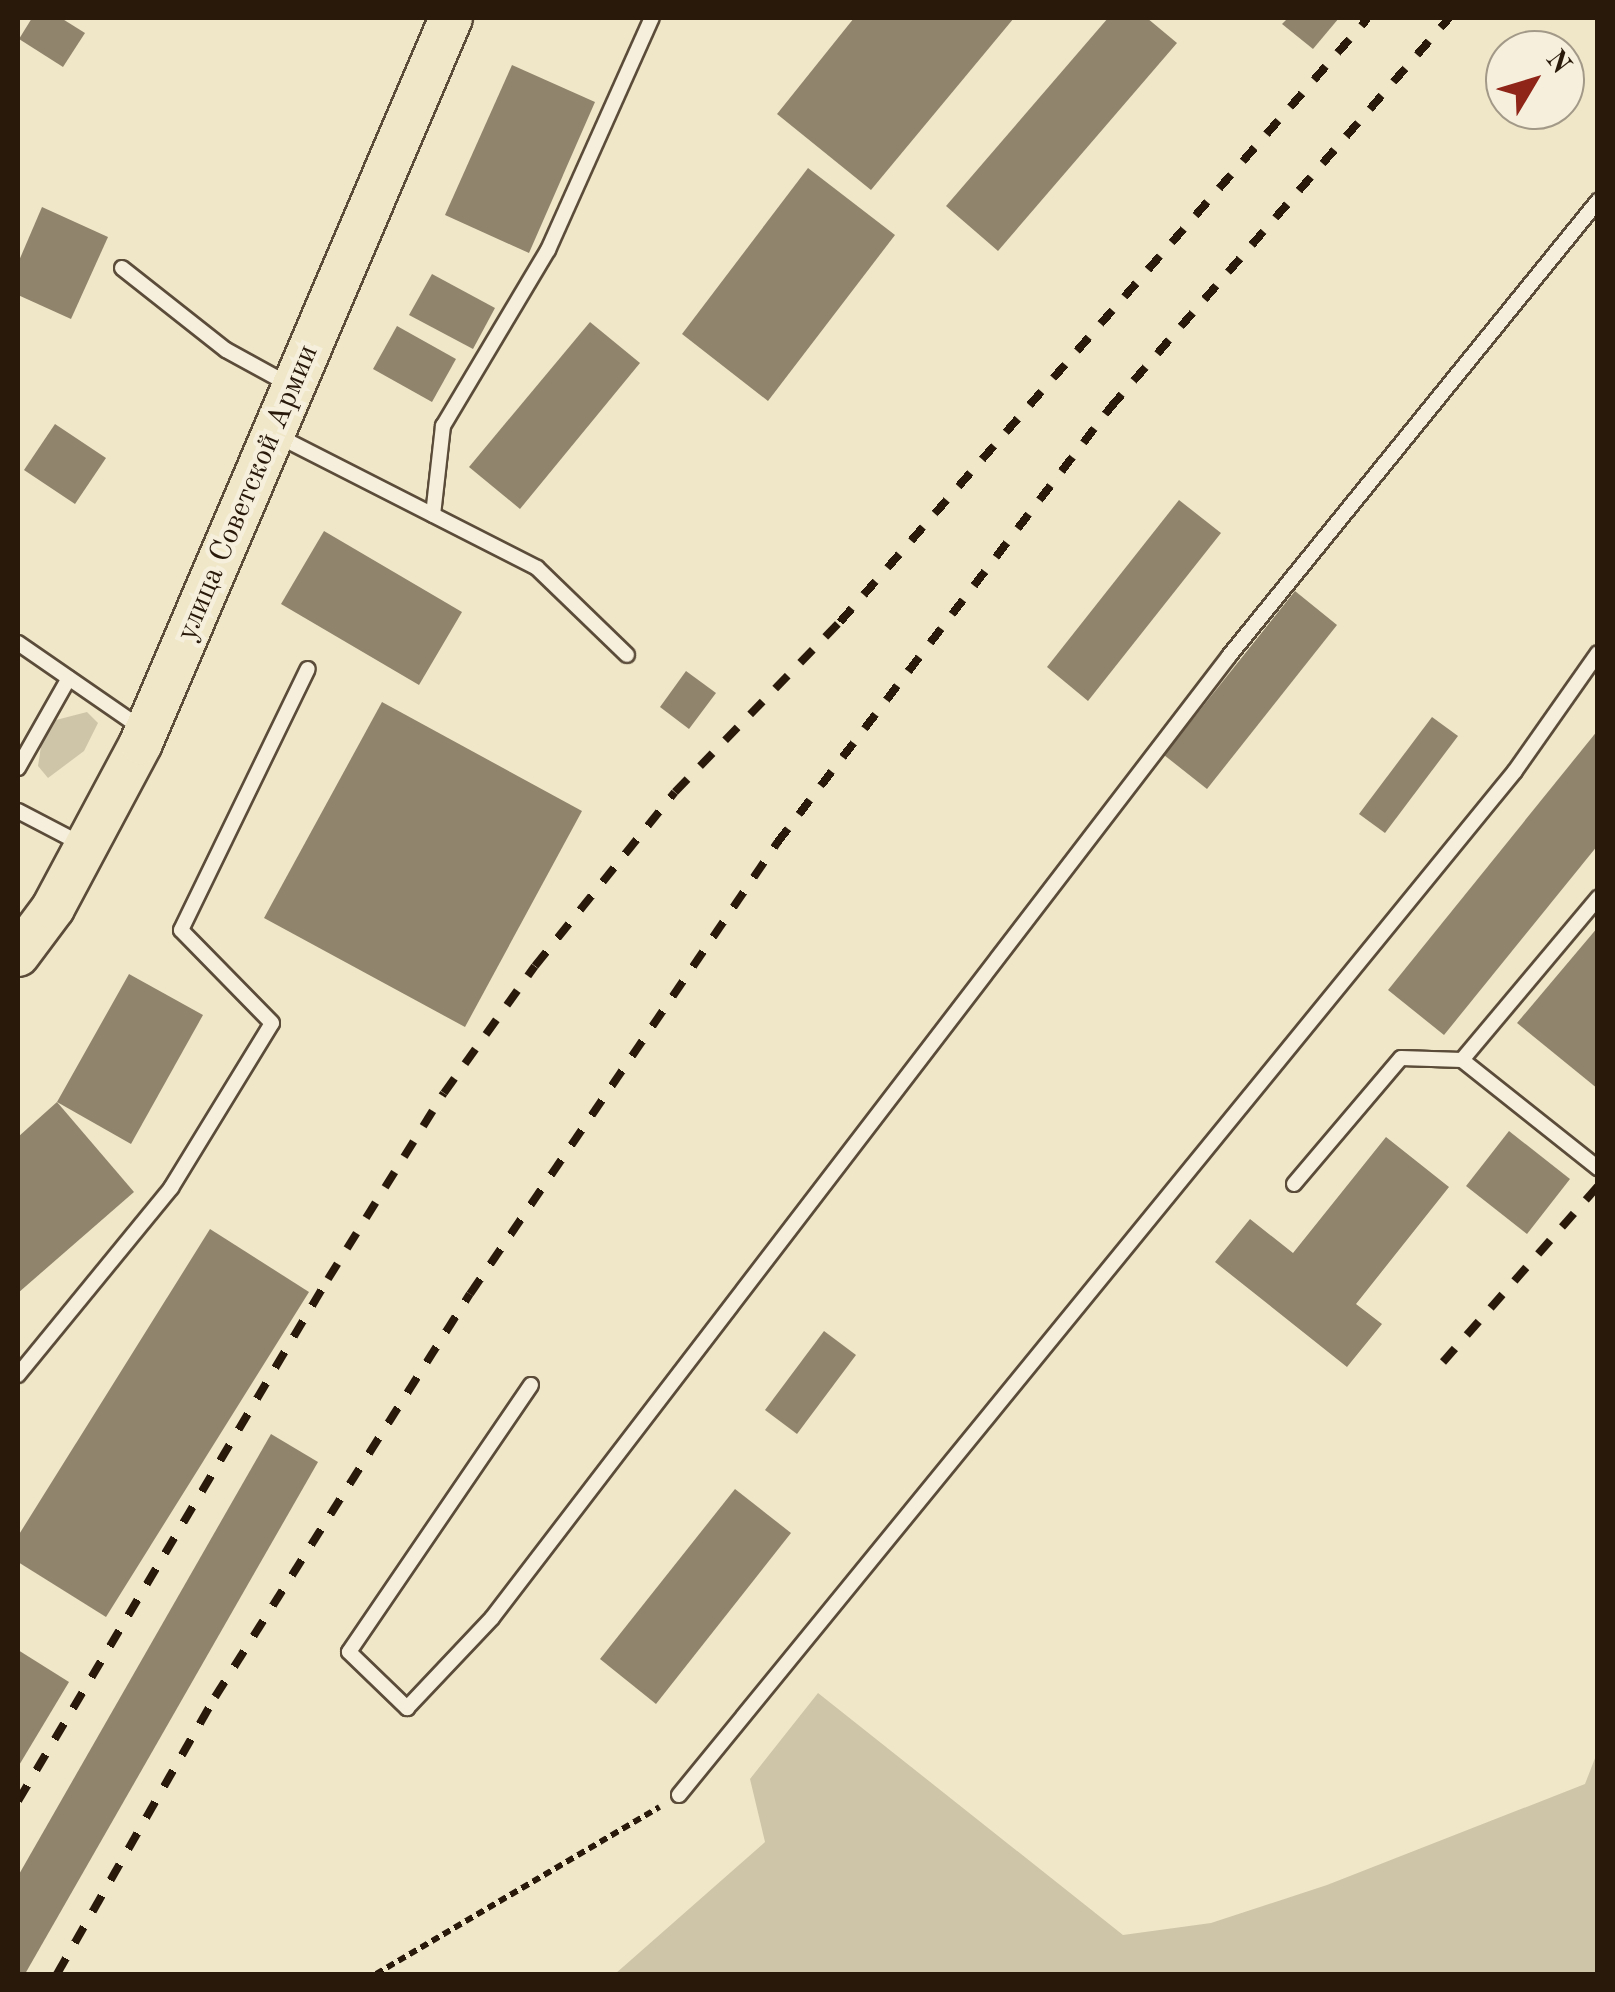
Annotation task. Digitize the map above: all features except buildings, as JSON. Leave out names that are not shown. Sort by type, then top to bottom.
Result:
[{"type":"main road","name":"улица Советской Армии","points":[[18,955],[86,846],[146,731],[450,18]]},
{"type":"lane","points":[[433,514],[444,426],[548,250],[652,18]]},
{"type":"lane","points":[[531,1385],[349,1652],[407,1708],[492,1618],[1229,656],[1598,201]]},
{"type":"lane","points":[[122,268],[226,350],[293,386]]},
{"type":"lane","points":[[273,434],[538,568],[626,655]]},
{"type":"lane","points":[[18,642],[146,731]]},
{"type":"lane","points":[[679,1796],[1502,787],[1598,653]]},
{"type":"lane","points":[[18,1375],[171,1188],[272,1023],[182,930],[308,669]]},
{"type":"lane","points":[[18,768],[69,678]]},
{"type":"lane","points":[[18,811],[86,846]]},
{"type":"lane","points":[[1462,1060],[1598,898]]},
{"type":"lane","points":[[1294,1184],[1401,1058],[1462,1060],[1598,1168]]},
{"type":"path","points":[[376,1974],[679,1796]]},
{"type":"shaded area","points":[[87,712],[98,723],[84,751],[48,778],[38,766],[42,740],[56,720]]},
{"type":"shaded area","points":[[818,1693],[1123,1935],[1211,1923],[1327,1885],[1585,1784],[1597,1753],[1597,1974],[615,1974],[765,1842],[750,1779]]},
{"type":"railway","points":[[18,1801],[328,1279],[444,1093],[535,966],[675,792],[840,622],[1368,18]]},
{"type":"railway","points":[[57,1974],[215,1697],[470,1294],[777,843],[1110,408],[1449,18]]},
{"type":"railway","points":[[1443,1362],[1598,1186]]}]
